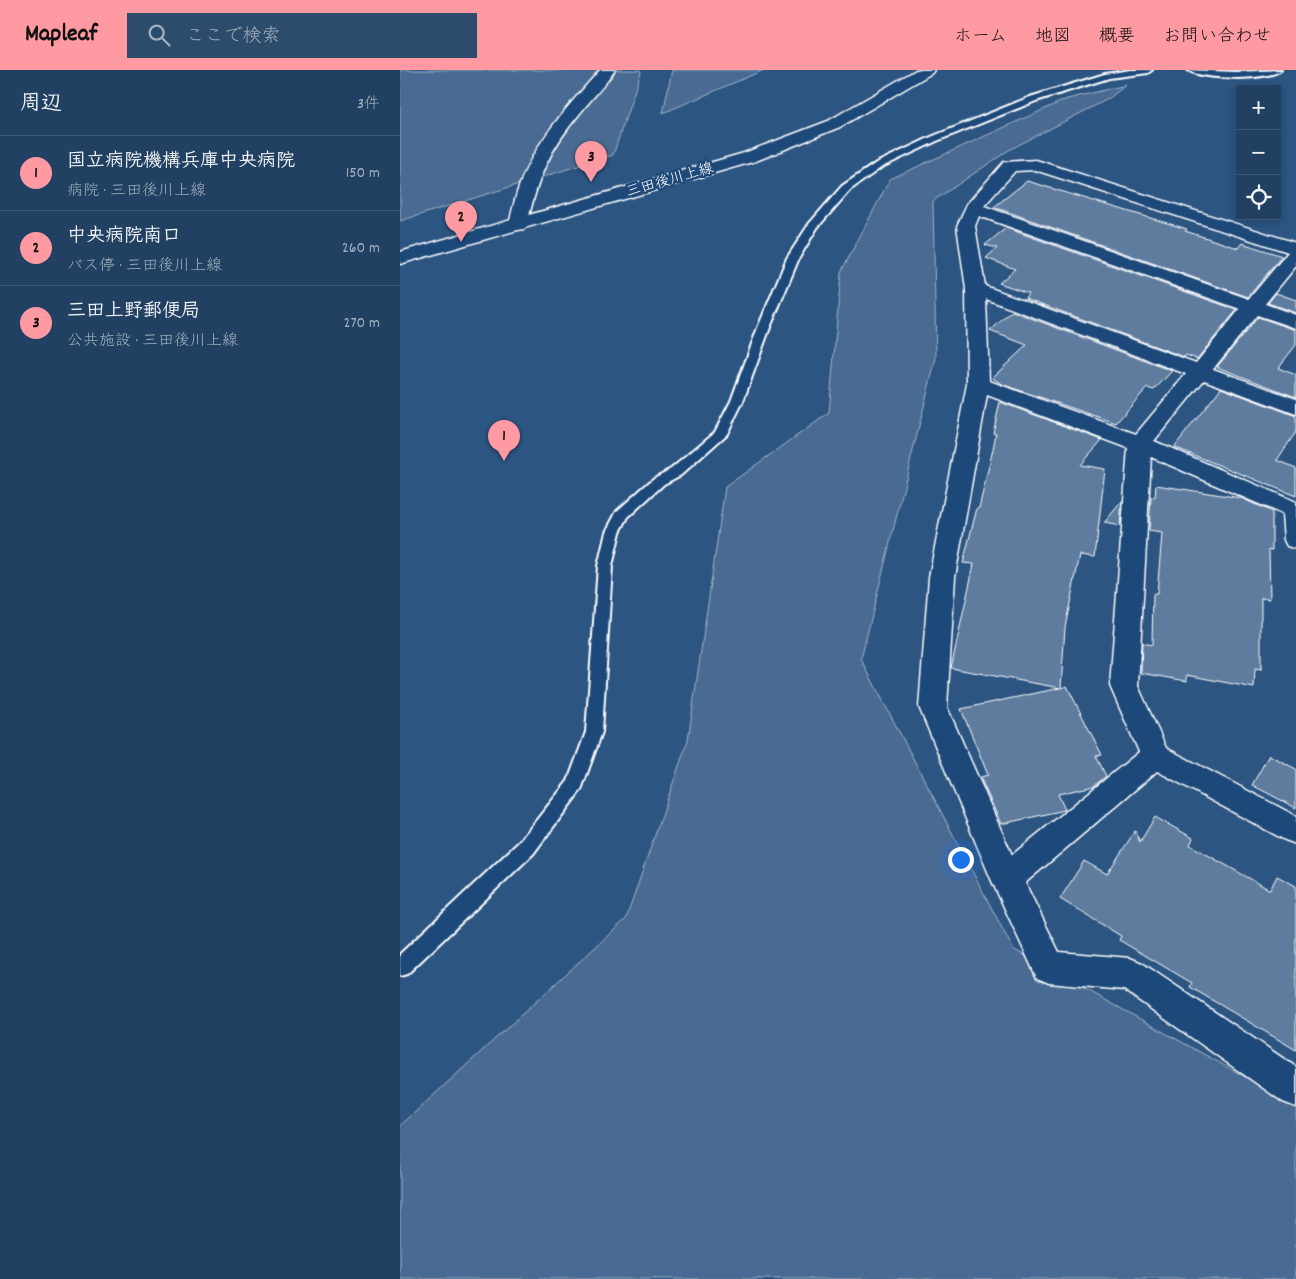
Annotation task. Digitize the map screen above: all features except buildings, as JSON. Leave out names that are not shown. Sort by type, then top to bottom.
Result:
[{"type":"street","points":[[518,225],[528,184],[543,155],[567,118],[608,70]]},
{"type":"street","name":"三田後川上線","points":[[400,258],[750,157],[834,124],[927,70]]},
{"type":"street","points":[[1296,248],[1036,165],[1010,166],[973,208],[966,226],[976,290],[978,384],[942,577],[933,707],[1007,879],[1048,967],[1130,974],[1296,1089]]},
{"type":"street","points":[[973,208],[1296,322]]},
{"type":"street","points":[[1296,254],[1140,444],[1124,686],[1155,756],[1296,831]]},
{"type":"street","points":[[976,290],[1296,407]]},
{"type":"street","points":[[978,384],[1140,444],[1295,510],[1296,540]]},
{"type":"street","points":[[1007,879],[1155,756]]},
{"type":"lane","points":[[400,966],[526,848],[574,785],[594,732],[605,566],[613,532],[622,514],[659,481],[676,472],[720,434],[737,401],[763,330],[793,258],[813,226],[846,188],[879,166],[934,139],[1033,99],[1108,76],[1148,70]]},
{"type":"lane","points":[[1192,70],[1235,74],[1268,73],[1277,70]]},
{"type":"shaded area","points":[[400,70],[640,70],[641,72],[613,155],[400,221]]},
{"type":"shaded area","points":[[672,70],[764,70],[663,113]]},
{"type":"shaded area","points":[[1126,85],[1108,99],[1009,150],[933,201],[936,358],[861,659],[1013,949],[1296,1105],[1296,1279],[400,1279],[400,1126],[626,919],[688,740],[725,487],[829,413],[841,272],[890,179],[1067,99]]},
{"type":"place","name":"三田上野郵便局","points":[[591,182]]},
{"type":"place","name":"中央病院南口","points":[[461,242]]},
{"type":"place","name":"国立病院機構兵庫中央病院","points":[[504,461]]}]
